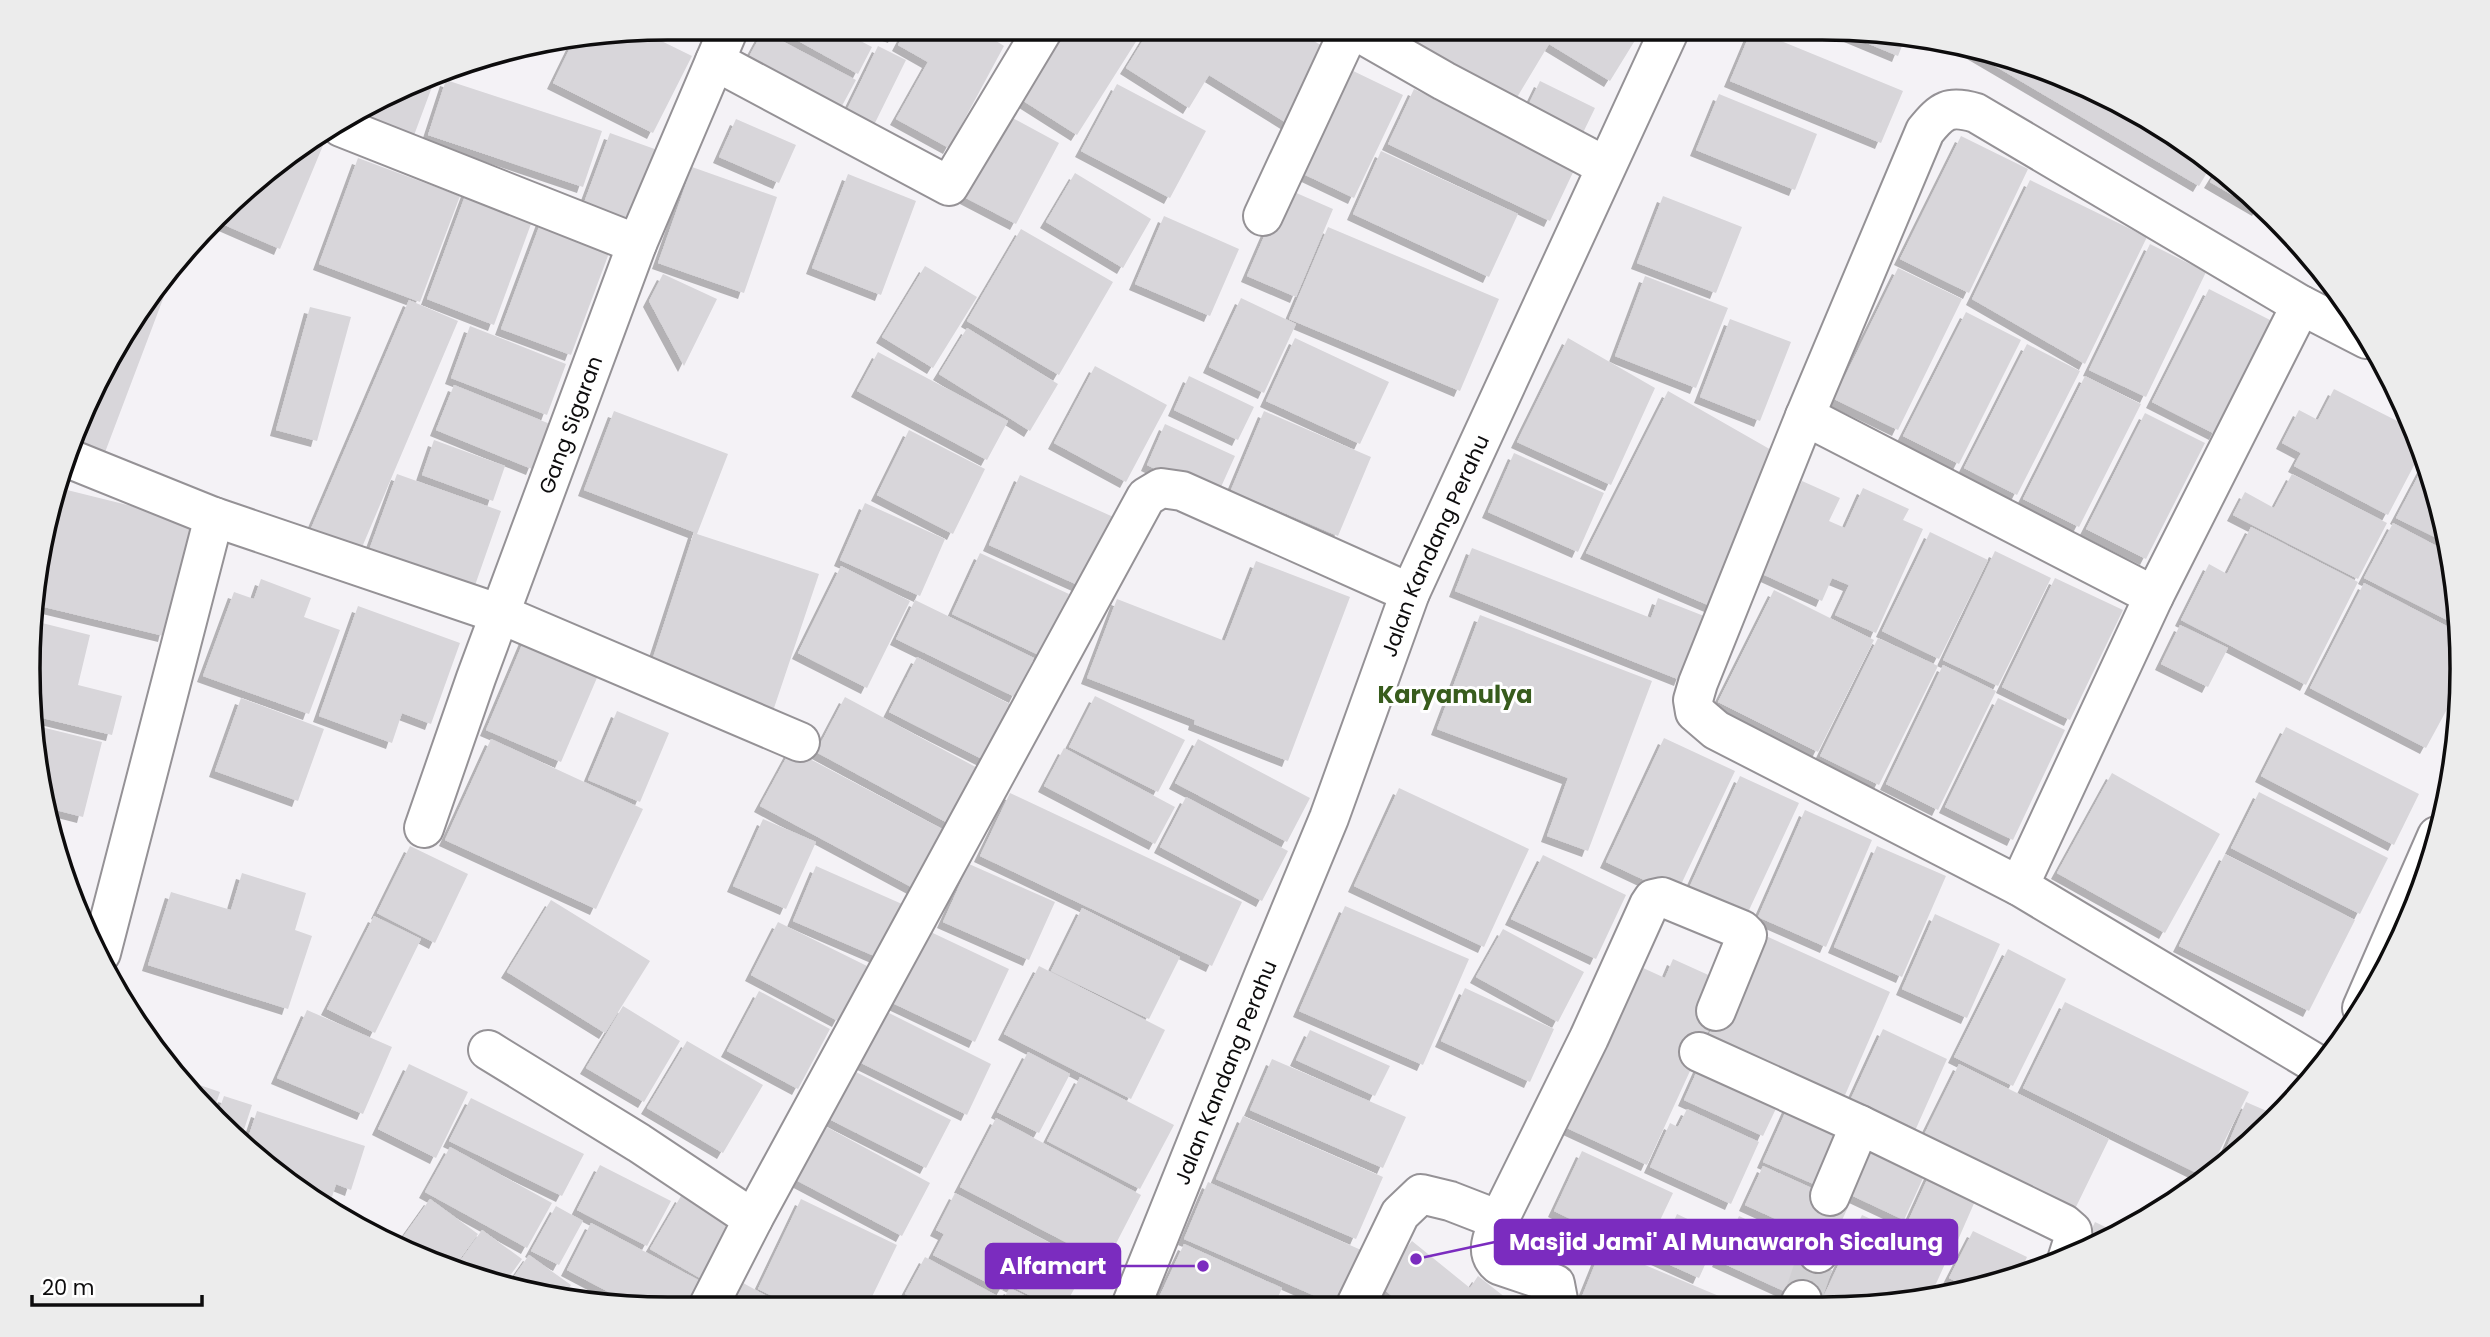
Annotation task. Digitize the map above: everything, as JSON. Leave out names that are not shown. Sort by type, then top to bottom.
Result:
[{"type":"street","points":[[722,45],[949,186],[1037,40]]},
{"type":"street","points":[[1263,216],[1346,40]]},
{"type":"street","points":[[1371,40],[1605,166]]},
{"type":"street","name":"Jalan Kandang Perahu","points":[[1135,1297],[1329,818],[1410,593],[1665,40]]},
{"type":"street","name":"Gang Sigaran","points":[[424,828],[500,614],[638,244],[722,45]]},
{"type":"street","points":[[2312,1061],[2019,886],[1716,730],[1701,720],[1695,712],[1693,700],[1805,416],[1925,131],[1937,116],[1949,109],[1976,113],[2301,305],[2352,331]]},
{"type":"street","points":[[346,129],[638,244]]},
{"type":"street","points":[[2019,886],[2154,596],[2301,305]]},
{"type":"street","points":[[1805,416],[2154,596]]},
{"type":"street","points":[[76,462],[214,517],[500,614],[800,742]]},
{"type":"street","points":[[713,1297],[1146,497],[1161,488],[1182,491],[1410,593]]},
{"type":"street","points":[[104,943],[214,517]]},
{"type":"street","points":[[1557,1297],[1555,1284],[1499,1265],[1492,1259],[1489,1249],[1499,1220],[1584,1049],[1654,899],[1662,897],[1742,930],[1747,935],[1716,1011]]},
{"type":"street","points":[[488,1050],[639,1143],[753,1219]]},
{"type":"street","points":[[1699,1052],[1860,1125],[2064,1224],[2072,1231],[2072,1244]]},
{"type":"street","points":[[1830,1196],[1860,1125]]},
{"type":"street","points":[[1360,1297],[1400,1214],[1421,1194],[1450,1201],[1499,1220]]},
{"type":"building","points":[[660,40],[692,56],[653,133],[553,83],[570,48]]},
{"type":"building","points":[[758,40],[780,40],[856,80],[837,115],[744,66]]},
{"type":"building","points":[[797,40],[859,40],[872,47],[858,74]]},
{"type":"building","points":[[901,40],[995,40],[1004,46],[949,148],[896,119],[928,62],[898,45]]},
{"type":"building","points":[[1044,40],[1137,40],[1077,135],[1011,93]]},
{"type":"building","points":[[1143,40],[1312,40],[1334,53],[1293,127],[1209,75],[1189,108],[1126,68]]},
{"type":"building","points":[[1409,40],[1635,40],[1610,81],[1549,44],[1513,104]]},
{"type":"building","points":[[1747,40],[1779,40],[1903,91],[1881,143],[1730,81]]},
{"type":"building","points":[[1865,42],[1902,46],[1898,56]]},
{"type":"building","points":[[878,46],[906,60],[870,133],[843,118]]},
{"type":"building","points":[[1993,65],[2062,88],[2136,124],[2207,172],[2199,186]]},
{"type":"building","points":[[1347,68],[1403,95],[1354,198],[1297,171]]},
{"type":"building","points":[[448,81],[602,131],[583,187],[428,135],[445,82]]},
{"type":"building","points":[[1540,81],[1595,108],[1579,141],[1524,114]]},
{"type":"building","points":[[1117,84],[1206,131],[1170,198],[1081,151]]},
{"type":"building","points":[[432,87],[413,138],[363,119]]},
{"type":"building","points":[[1414,89],[1576,166],[1550,221],[1388,144]]},
{"type":"building","points":[[1719,94],[1817,134],[1795,190],[1696,150]]},
{"type":"building","points":[[1007,115],[1059,143],[1016,224],[964,197]]},
{"type":"building","points":[[736,119],[796,145],[779,183],[719,157]]},
{"type":"building","points":[[610,133],[663,152],[634,228],[582,208]]},
{"type":"building","points":[[1961,136],[2028,169],[1969,293],[1900,259]]},
{"type":"building","points":[[324,143],[324,143],[280,249],[224,225],[254,196]]},
{"type":"building","points":[[1381,151],[1518,214],[1489,277],[1353,214]]},
{"type":"building","points":[[358,158],[460,196],[420,302],[319,264]]},
{"type":"building","points":[[692,167],[777,197],[744,293],[658,263]]},
{"type":"building","points":[[1075,173],[1151,219],[1123,268],[1046,222]]},
{"type":"building","points":[[848,174],[916,201],[881,295],[812,268]]},
{"type":"building","points":[[2213,177],[2239,199],[2210,182]]},
{"type":"building","points":[[2030,180],[2147,237],[2085,364],[1972,299]]},
{"type":"building","points":[[468,188],[535,213],[494,325],[427,299]]},
{"type":"building","points":[[1285,188],[1333,209],[1296,297],[1247,276]]},
{"type":"building","points":[[1663,196],[1742,227],[1716,293],[1637,263]]},
{"type":"building","points":[[1164,216],[1239,249],[1210,316],[1135,284]]},
{"type":"building","points":[[542,219],[612,245],[571,355],[501,329]]},
{"type":"building","points":[[1328,227],[1499,299],[1460,391],[1289,319]]},
{"type":"building","points":[[1021,229],[1113,282],[1059,375],[967,321]]},
{"type":"building","points":[[2150,244],[2206,272],[2146,397],[2089,370]]},
{"type":"building","points":[[925,266],[977,297],[933,368],[882,337]]},
{"type":"building","points":[[1898,268],[1962,299],[1898,430],[1834,399]]},
{"type":"building","points":[[663,274],[717,299],[684,366],[649,301]]},
{"type":"building","points":[[1645,276],[1728,308],[1696,388],[1615,356]]},
{"type":"building","points":[[2209,289],[2272,321],[2215,434],[2152,402]]},
{"type":"building","points":[[166,292],[104,455],[81,448],[88,428],[124,354]]},
{"type":"building","points":[[1241,298],[1296,324],[1264,393],[1209,367]]},
{"type":"building","points":[[409,300],[458,321],[360,552],[310,531]]},
{"type":"building","points":[[310,307],[351,317],[317,441],[276,430]]},
{"type":"building","points":[[1966,312],[2021,340],[1959,464],[1903,436]]},
{"type":"building","points":[[1730,319],[1791,342],[1760,421],[1700,397]]},
{"type":"building","points":[[470,326],[566,364],[547,415],[451,378]]},
{"type":"building","points":[[967,328],[1058,384],[1030,431],[939,374]]},
{"type":"building","points":[[1295,338],[1389,382],[1360,444],[1266,401]]},
{"type":"building","points":[[1568,338],[1655,388],[1611,485],[1517,442]]},
{"type":"building","points":[[2027,344],[2080,371],[2017,495],[1964,468]]},
{"type":"building","points":[[878,352],[1008,421],[987,460],[857,391]]},
{"type":"building","points":[[1095,366],[1167,405],[1126,482],[1054,443]]},
{"type":"building","points":[[1189,376],[1254,407],[1238,440],[1174,410]]},
{"type":"building","points":[[2085,376],[2141,404],[2079,527],[2023,499]]},
{"type":"building","points":[[454,385],[550,424],[532,469],[436,430]]},
{"type":"building","points":[[2334,389],[2399,422],[2415,464],[2388,515],[2294,466],[2301,453],[2282,443],[2299,410],[2318,420]]},
{"type":"building","points":[[1668,391],[1780,455],[1715,608],[1586,553]]},
{"type":"building","points":[[614,411],[728,454],[697,534],[819,574],[773,711],[649,670],[694,532],[584,490]]},
{"type":"building","points":[[1264,411],[1371,457],[1338,536],[1231,490]]},
{"type":"building","points":[[2145,413],[2205,443],[2146,559],[2086,529]]},
{"type":"building","points":[[1165,424],[1235,456],[1216,498],[1147,465]]},
{"type":"building","points":[[909,430],[985,469],[953,534],[877,495]]},
{"type":"building","points":[[434,440],[505,466],[493,501],[422,475]]},
{"type":"building","points":[[1514,453],[1604,493],[1578,552],[1488,512]]},
{"type":"building","points":[[397,474],[501,511],[473,591],[368,553]]},
{"type":"building","points":[[2292,474],[2387,523],[2358,579],[2233,515],[2245,492],[2274,508]]},
{"type":"building","points":[[1020,475],[1120,520],[1089,590],[989,545]]},
{"type":"building","points":[[2419,475],[2436,538],[2396,518]]},
{"type":"building","points":[[1802,481],[1840,498],[1829,521],[1845,528],[1863,488],[1909,509],[1903,520],[1923,529],[1876,633],[1835,615],[1849,585],[1832,578],[1822,601],[1760,573]]},
{"type":"building","points":[[67,490],[192,521],[164,636],[44,607],[52,546]]},
{"type":"building","points":[[865,503],[945,539],[920,596],[840,560]]},
{"type":"building","points":[[2393,523],[2438,547],[2447,620],[2364,578]]},
{"type":"building","points":[[2251,527],[2358,582],[2306,685],[2181,620],[2209,564],[2227,574]]},
{"type":"building","points":[[1930,532],[1988,560],[1939,659],[1882,631]]},
{"type":"building","points":[[1472,548],[1651,618],[1658,598],[1704,616],[1680,680],[1455,591]]},
{"type":"building","points":[[1995,551],[2051,578],[1998,686],[1943,660]]},
{"type":"building","points":[[980,553],[1069,594],[1041,656],[952,614]]},
{"type":"building","points":[[1256,561],[1350,597],[1288,761],[1194,724],[1195,720],[1087,678],[1117,599],[1225,641]]},
{"type":"building","points":[[841,566],[910,601],[867,688],[798,653]]},
{"type":"building","points":[[2055,578],[2123,610],[2070,720],[2002,687]]},
{"type":"building","points":[[261,579],[311,598],[304,617],[340,630],[309,714],[203,676],[234,592],[254,599]]},
{"type":"building","points":[[2364,583],[2448,627],[2448,707],[2426,748],[2310,688]]},
{"type":"building","points":[[1774,590],[1874,640],[1818,752],[1718,702]]},
{"type":"building","points":[[915,600],[1034,658],[1015,697],[896,639]]},
{"type":"building","points":[[358,606],[460,643],[431,724],[402,713],[392,743],[319,716]]},
{"type":"building","points":[[1480,615],[1652,681],[1588,851],[1547,836],[1568,778],[1437,729]]},
{"type":"building","points":[[42,623],[90,635],[78,685],[122,696],[112,735],[43,718],[40,668]]},
{"type":"building","points":[[2180,625],[2228,648],[2208,687],[2161,664]]},
{"type":"building","points":[[527,633],[602,666],[561,762],[486,730]]},
{"type":"building","points":[[1878,638],[1938,666],[1879,785],[1820,756]]},
{"type":"building","points":[[917,657],[1014,706],[986,761],[889,712]]},
{"type":"building","points":[[1943,665],[1996,691],[1938,810],[1886,784]]},
{"type":"building","points":[[1095,696],[1185,740],[1158,792],[1069,747]]},
{"type":"building","points":[[845,697],[985,772],[955,827],[816,752]]},
{"type":"building","points":[[241,698],[324,729],[298,801],[215,771]]},
{"type":"building","points":[[1998,698],[2065,730],[2013,840],[1945,807]]},
{"type":"building","points":[[617,711],[669,733],[640,802],[588,780]]},
{"type":"building","points":[[2286,727],[2419,794],[2394,845],[2261,776]]},
{"type":"building","points":[[44,728],[102,742],[83,817],[57,810]]},
{"type":"building","points":[[1664,738],[1735,771],[1676,895],[1606,862]]},
{"type":"building","points":[[491,739],[643,809],[596,909],[445,840]]},
{"type":"building","points":[[1198,739],[1310,798],[1287,842],[1175,783]]},
{"type":"building","points":[[1064,748],[1175,807],[1155,844],[1044,786]]},
{"type":"building","points":[[791,749],[946,831],[915,889],[760,806]]},
{"type":"building","points":[[2112,773],[2220,834],[2165,933],[2057,873]]},
{"type":"building","points":[[1740,776],[1799,803],[1743,923],[1685,897]]},
{"type":"building","points":[[1399,788],[1529,849],[1484,947],[1354,886]]},
{"type":"building","points":[[2259,792],[2388,858],[2360,914],[2231,848]]},
{"type":"building","points":[[1010,793],[1242,902],[1212,966],[980,856]]},
{"type":"building","points":[[1186,797],[1288,851],[1262,901],[1160,847]]},
{"type":"building","points":[[1805,810],[1872,840],[1826,947],[1758,917]]},
{"type":"building","points":[[763,819],[816,842],[786,909],[733,886]]},
{"type":"building","points":[[410,846],[468,874],[435,943],[377,913]]},
{"type":"building","points":[[1877,846],[1946,876],[1902,977],[1834,947]]},
{"type":"building","points":[[2225,854],[2355,920],[2309,1011],[2179,946]]},
{"type":"building","points":[[1543,855],[1626,895],[1596,959],[1511,919]]},
{"type":"building","points":[[969,864],[1055,902],[1029,960],[943,922]]},
{"type":"building","points":[[816,866],[902,904],[879,958],[793,921]]},
{"type":"building","points":[[242,873],[306,893],[295,930],[312,936],[288,1009],[148,965],[171,892],[231,910]]},
{"type":"building","points":[[551,900],[650,961],[605,1033],[507,972]]},
{"type":"building","points":[[1345,906],[1469,959],[1423,1065],[1299,1011]]},
{"type":"building","points":[[1082,908],[1180,957],[1149,1019],[1051,971]]},
{"type":"building","points":[[1935,914],[2000,944],[1967,1018],[1902,989]]},
{"type":"building","points":[[374,916],[421,939],[375,1033],[327,1009]]},
{"type":"building","points":[[778,922],[867,966],[838,1021],[751,975]]},
{"type":"building","points":[[918,926],[1009,969],[975,1042],[884,999]]},
{"type":"building","points":[[1503,929],[1584,972],[1558,1022],[1476,977]]},
{"type":"building","points":[[1755,931],[1890,992],[1842,1102],[1706,1041]]},
{"type":"building","points":[[2008,949],[2066,979],[2013,1086],[1954,1057]]},
{"type":"building","points":[[1673,959],[1715,978],[1717,1012],[1647,1165],[1556,1123],[1630,962],[1665,978]]},
{"type":"building","points":[[1039,966],[1165,1030],[1131,1099],[1004,1034]]},
{"type":"building","points":[[1465,988],[1554,1029],[1530,1082],[1441,1041]]},
{"type":"building","points":[[759,991],[830,1029],[798,1089],[727,1051]]},
{"type":"building","points":[[2065,1002],[2249,1092],[2217,1157],[2196,1173],[2023,1088]]},
{"type":"building","points":[[623,1006],[680,1041],[644,1102],[586,1068]]},
{"type":"building","points":[[877,1007],[991,1064],[967,1115],[851,1058]]},
{"type":"building","points":[[307,1010],[392,1047],[363,1114],[277,1078]]},
{"type":"building","points":[[1883,1029],[1947,1059],[1914,1133],[1849,1103]]},
{"type":"building","points":[[1310,1030],[1390,1066],[1375,1096],[1296,1060]]},
{"type":"building","points":[[687,1041],[763,1085],[723,1153],[647,1108]]},
{"type":"building","points":[[1028,1052],[1070,1074],[1039,1133],[997,1112]]},
{"type":"building","points":[[1272,1059],[1406,1117],[1383,1168],[1250,1110]]},
{"type":"building","points":[[1701,1062],[1781,1098],[1763,1136],[1684,1100]]},
{"type":"building","points":[[409,1064],[468,1092],[436,1158],[378,1129]]},
{"type":"building","points":[[1959,1064],[2109,1139],[2075,1209],[1919,1145]]},
{"type":"building","points":[[850,1069],[951,1120],[926,1168],[825,1117]]},
{"type":"building","points":[[1080,1077],[1174,1125],[1140,1189],[1047,1141]]},
{"type":"building","points":[[197,1084],[220,1092],[216,1104]]},
{"type":"building","points":[[224,1096],[252,1105],[244,1131],[224,1113],[220,1108]]},
{"type":"building","points":[[471,1098],[584,1154],[562,1196],[449,1141]]},
{"type":"building","points":[[1790,1102],[1852,1130],[1825,1189],[1763,1162]]},
{"type":"building","points":[[2246,1102],[2268,1111],[2236,1141],[2226,1149]]},
{"type":"building","points":[[1687,1109],[1759,1142],[1731,1204],[1650,1167],[1670,1123],[1678,1127]]},
{"type":"building","points":[[257,1111],[365,1146],[351,1190],[336,1184],[332,1197],[286,1167],[249,1136]]},
{"type":"building","points":[[1243,1116],[1383,1177],[1356,1239],[1216,1179]]},
{"type":"building","points":[[996,1118],[1141,1195],[1106,1263],[960,1187]]},
{"type":"building","points":[[823,1125],[930,1183],[902,1236],[794,1179]]},
{"type":"building","points":[[1863,1136],[1928,1167],[1904,1220],[1838,1189]]},
{"type":"building","points":[[450,1147],[552,1203],[527,1248],[425,1192]]},
{"type":"building","points":[[1582,1151],[1673,1193],[1644,1254],[1554,1211]]},
{"type":"building","points":[[600,1165],[671,1201],[647,1246],[577,1210]]},
{"type":"building","points":[[1763,1166],[1849,1205],[1831,1244],[1745,1205]]},
{"type":"building","points":[[1931,1171],[1979,1192],[1954,1249],[1906,1226]]},
{"type":"building","points":[[1208,1182],[1361,1250],[1340,1297],[1318,1297],[1184,1239]]},
{"type":"building","points":[[955,1193],[1088,1263],[1070,1297],[1033,1297],[1006,1283],[1002,1290],[933,1255],[944,1234],[936,1230]]},
{"type":"building","points":[[681,1196],[742,1232],[712,1285],[650,1249]]},
{"type":"building","points":[[430,1199],[478,1234],[459,1260],[403,1237]]},
{"type":"building","points":[[801,1199],[897,1245],[872,1297],[775,1297],[758,1289]]},
{"type":"building","points":[[556,1206],[583,1221],[559,1265],[531,1251]]},
{"type":"building","points":[[1677,1214],[1719,1234],[1699,1278],[1657,1259]]},
{"type":"building","points":[[1862,1215],[1949,1255],[1935,1286],[1823,1297]]},
{"type":"building","points":[[1739,1216],[1828,1258],[1810,1297],[1797,1297],[1718,1261]]},
{"type":"building","points":[[2095,1222],[2107,1228],[2099,1232],[2088,1237]]},
{"type":"building","points":[[591,1223],[702,1282],[694,1297],[627,1295],[612,1293],[567,1270]]},
{"type":"building","points":[[482,1230],[522,1259],[510,1276],[460,1261]]},
{"type":"building","points":[[1973,1231],[2027,1257],[2025,1262],[1984,1275],[1957,1282],[1949,1278]]},
{"type":"building","points":[[1412,1241],[1470,1288],[1478,1276],[1505,1297],[1393,1297],[1378,1284]]},
{"type":"building","points":[[1184,1244],[1282,1288],[1278,1297],[1159,1297]]},
{"type":"building","points":[[1602,1247],[1721,1297],[1582,1297]]},
{"type":"building","points":[[529,1255],[571,1285],[569,1288],[514,1277]]},
{"type":"building","points":[[925,1257],[999,1297],[911,1297],[905,1294]]},
{"type":"building","points":[[736,1279],[768,1297],[726,1297]]},
{"type":"building","points":[[1010,1288],[1028,1297],[1004,1297]]},
{"type":"tunnel","points":[[1803,1297],[1818,1253]]},
{"type":"place","name":"Masjid Jami' Al Munawaroh Sicalung","points":[[1416,1259]]},
{"type":"place","name":"Alfamart","points":[[1203,1266]]},
{"type":"district","name":"Karyamulya","points":[[1455,694]]}]
